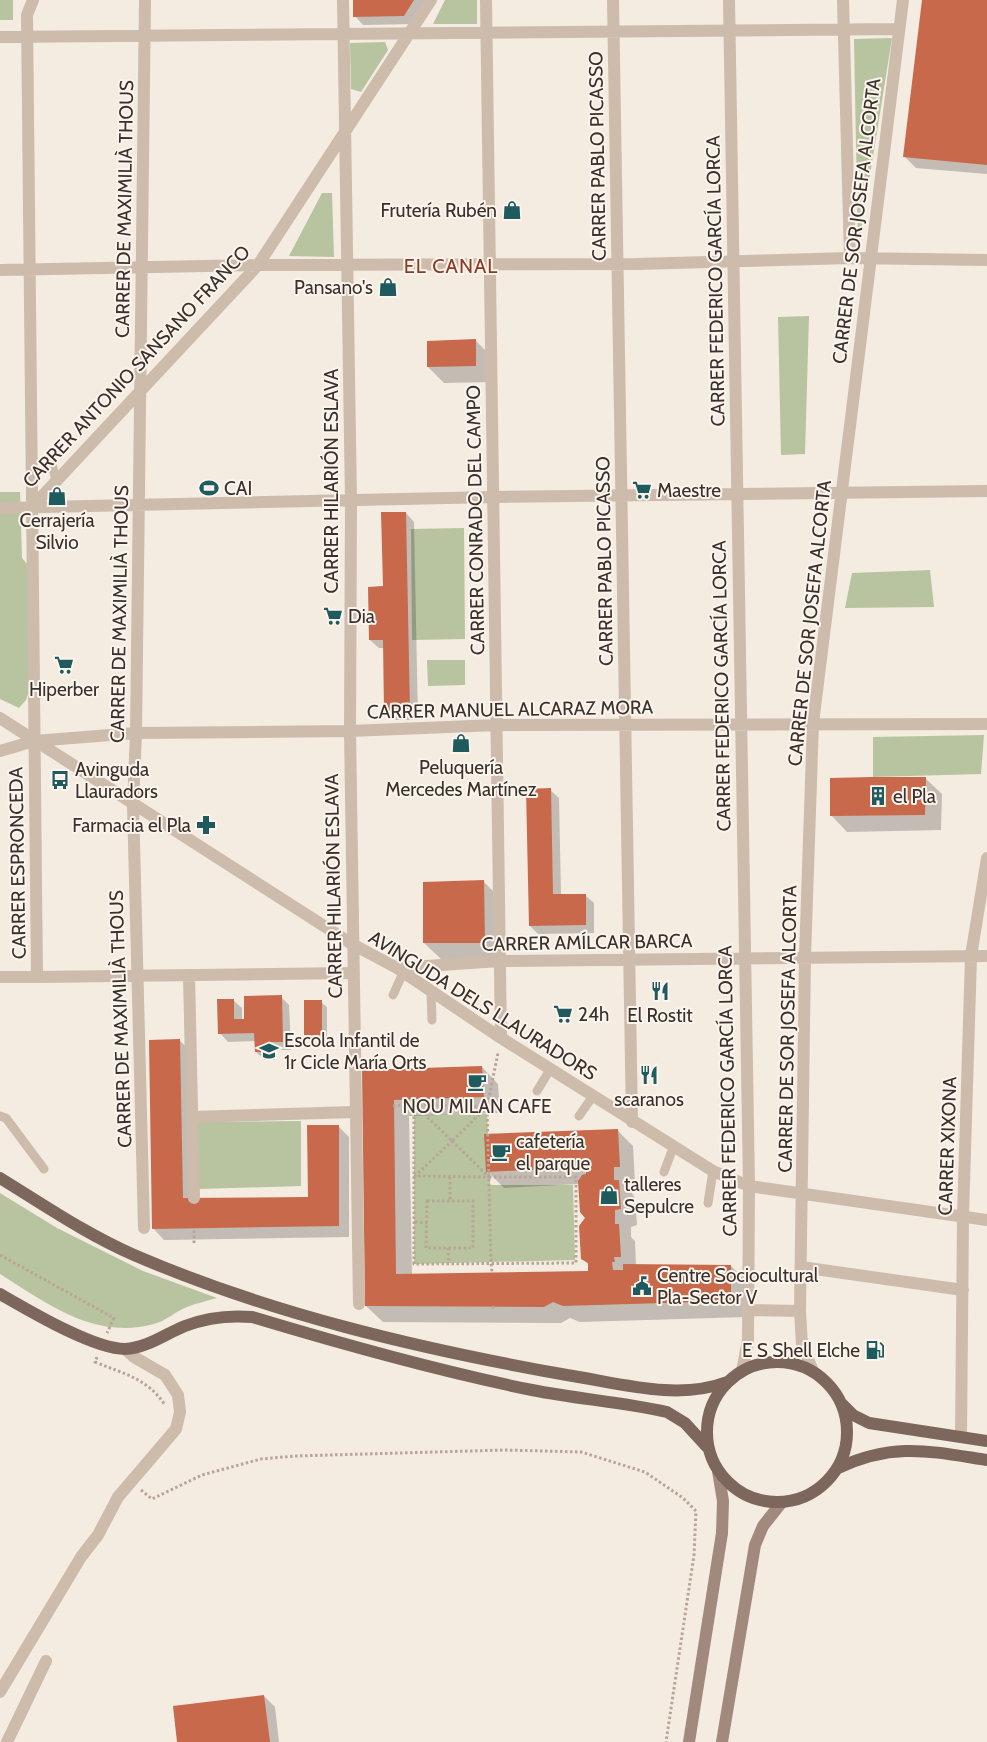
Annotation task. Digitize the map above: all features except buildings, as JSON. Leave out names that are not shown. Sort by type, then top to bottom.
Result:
[{"type":"main road","points":[[0,1178],[78,1226],[141,1258],[231,1293],[365,1332],[491,1362],[630,1385],[694,1390],[710,1388],[727,1382],[742,1371],[762,1364],[779,1362],[796,1364],[813,1371],[824,1380],[841,1403],[853,1415],[869,1423],[987,1441]]},
{"type":"main road","points":[[0,1294],[49,1322],[110,1346],[125,1348],[155,1341],[203,1320],[233,1316],[252,1317],[379,1355],[484,1380],[667,1412],[685,1423],[708,1447]]},
{"type":"main road","points":[[689,1742],[722,1533],[723,1501],[718,1471],[708,1447],[707,1425],[710,1410],[716,1397],[727,1382]]},
{"type":"main road","points":[[718,1471],[730,1485],[746,1496],[764,1502],[782,1502],[799,1499],[814,1492],[827,1482],[838,1468],[845,1453],[848,1436],[846,1419],[841,1403]]},
{"type":"main road","points":[[838,1468],[859,1458],[901,1450],[925,1450],[987,1460]]},
{"type":"main road","points":[[722,1742],[755,1545],[763,1526],[782,1502]]},
{"type":"street","name":"CARRER ESPRONCEDA","points":[[33,0],[27,15],[27,37],[38,977]]},
{"type":"street","name":"CARRER DE MAXIMILIÀ THOUS","points":[[144,1228],[134,804],[145,0]]},
{"type":"street","name":"CARRER HILARIÓN ESLAVA","points":[[343,0],[351,500],[350,731],[352,944],[359,1304]]},
{"type":"street","name":"CARRER ANTONIO SANSANO FRANCO","points":[[32,507],[258,265],[431,0]]},
{"type":"street","name":"CARRER CONRADO DEL CAMPO","points":[[486,0],[501,1038]]},
{"type":"street","name":"CARRER PABLO PICASSO","points":[[613,0],[632,1122]]},
{"type":"street","name":"CARRER FEDERICO GARCÍA LORCA","points":[[729,0],[748,1186],[747,1357],[742,1371]]},
{"type":"street","points":[[843,0],[850,258]]},
{"type":"street","name":"CARRER DE SOR JOSEFA ALCORTA","points":[[813,1371],[802,1345],[800,1311],[805,957],[813,723],[903,0]]},
{"type":"street","points":[[0,37],[899,30]]},
{"type":"street","points":[[0,270],[142,266],[618,264],[850,258],[870,260],[987,260]]},
{"type":"street","points":[[0,508],[493,497],[987,491]]},
{"type":"street","name":"AVINGUDA DELS LLAURADORS","points":[[0,718],[34,742],[352,944],[400,970],[501,1038],[713,1172],[748,1186],[987,1220]]},
{"type":"street","name":"CARRER MANUEL ALCARAZ MORA","points":[[0,751],[34,742],[136,733],[350,731],[497,724],[987,724]]},
{"type":"street","name":"CARRER XIXONA","points":[[961,1437],[963,1216],[971,956],[987,858]]},
{"type":"street","name":"CARRER AMÍLCAR BARCA","points":[[400,970],[500,961],[987,956]]},
{"type":"street","points":[[0,978],[353,973]]},
{"type":"street","points":[[189,975],[194,1198]]},
{"type":"street","points":[[193,1117],[356,1112]]},
{"type":"street","points":[[802,1267],[963,1290]]},
{"type":"street","points":[[748,1310],[800,1311]]},
{"type":"street","points":[[0,1692],[81,1557],[98,1535],[109,1511],[176,1429],[180,1412],[178,1395],[165,1375],[134,1358],[125,1348]]},
{"type":"street","points":[[7,1742],[46,1661]]},
{"type":"lane","points":[[52,464],[56,482]]},
{"type":"lane","points":[[393,995],[400,970]]},
{"type":"lane","points":[[431,991],[432,1020]]},
{"type":"lane","points":[[537,1091],[551,1068]]},
{"type":"lane","points":[[579,1116],[593,1096]]},
{"type":"lane","points":[[0,1116],[6,1118],[44,1169]]},
{"type":"lane","points":[[664,1172],[674,1148]]},
{"type":"lane","points":[[708,1203],[713,1172]]},
{"type":"path","points":[[492,1272],[486,1107],[501,1038]]},
{"type":"path","points":[[394,1106],[414,1104],[486,1107]]},
{"type":"path","points":[[414,1104],[490,1177]]},
{"type":"path","points":[[414,1104],[414,1264],[576,1263],[576,1177],[415,1176]]},
{"type":"path","points":[[415,1176],[486,1107]]},
{"type":"path","points":[[450,1177],[450,1201]]},
{"type":"path","points":[[427,1201],[450,1201],[473,1201],[473,1248],[426,1248],[427,1201]]},
{"type":"path","points":[[415,1222],[427,1223]]},
{"type":"path","points":[[194,1228],[194,1244]]},
{"type":"path","points":[[448,1248],[449,1263]]},
{"type":"path","points":[[0,1255],[114,1318],[110,1326]]},
{"type":"path","points":[[98,1353],[96,1362],[141,1380],[155,1390],[167,1408]]},
{"type":"path","points":[[131,1482],[152,1499],[202,1475],[261,1459],[505,1450],[581,1452],[645,1472],[683,1498],[696,1511],[694,1555],[666,1742]]},
{"type":"green space","points":[[0,0],[13,0],[13,20],[0,20]]},
{"type":"green space","points":[[445,0],[477,0],[477,24],[433,24]]},
{"type":"green space","points":[[892,38],[858,250],[854,39]]},
{"type":"green space","points":[[385,42],[388,50],[361,92],[351,89],[350,43]]},
{"type":"green space","points":[[322,193],[332,193],[334,257],[289,256]]},
{"type":"green space","points":[[809,316],[805,454],[781,455],[778,317]]},
{"type":"green space","points":[[0,492],[20,492],[22,558],[28,565],[29,691],[26,700],[19,708],[0,699]]},
{"type":"green space","points":[[464,528],[465,639],[412,640],[411,529]]},
{"type":"green space","points":[[930,570],[934,607],[845,608],[852,573]]},
{"type":"green space","points":[[427,660],[465,660],[465,685],[428,686]]},
{"type":"green space","points":[[984,735],[981,774],[873,777],[873,737]]},
{"type":"green space","points":[[487,1114],[490,1185],[573,1185],[575,1260],[414,1264],[414,1115]]},
{"type":"green space","points":[[301,1121],[301,1186],[199,1189],[197,1122]]},
{"type":"green space","points":[[0,1193],[57,1228],[143,1271],[217,1298],[187,1307],[158,1323],[132,1328],[111,1327],[72,1316],[36,1297],[0,1274]]},
{"type":"place","name":"Frutería Rubén","points":[[512,210]]},
{"type":"place","name":"Pansano's","points":[[388,287]]},
{"type":"place","name":"CAI","points":[[209,488]]},
{"type":"place","name":"Maestre","points":[[642,490]]},
{"type":"place","name":"Cerrajería Silvio","points":[[57,496]]},
{"type":"place","name":"Dia","points":[[333,616]]},
{"type":"place","name":"Hiperber","points":[[64,665]]},
{"type":"place","name":"Peluquería Mercedes Martínez","points":[[461,743]]},
{"type":"place","name":"Avinguda Llauradors","points":[[60,780]]},
{"type":"place","name":"el Pla","points":[[878,796]]},
{"type":"place","name":"Farmacia el Pla","points":[[206,825]]},
{"type":"place","name":"El Rostit","points":[[660,991]]},
{"type":"place","name":"24h","points":[[563,1014]]},
{"type":"place","name":"Escola Infantil de 1r Cicle María Orts","points":[[269,1051]]},
{"type":"place","name":"scaranos","points":[[649,1075]]},
{"type":"place","name":"NOU MILAN CAFE","points":[[477,1082]]},
{"type":"place","name":"cafetería el parque","points":[[501,1152]]},
{"type":"place","name":"talleres Sepulcre","points":[[609,1195]]},
{"type":"place","name":"Centre Sociocultural Pla-Sector V","points":[[642,1286]]},
{"type":"place","name":"E S Shell Elche","points":[[875,1350]]},
{"type":"district","name":"EL CANAL","points":[[451,266]]}]
